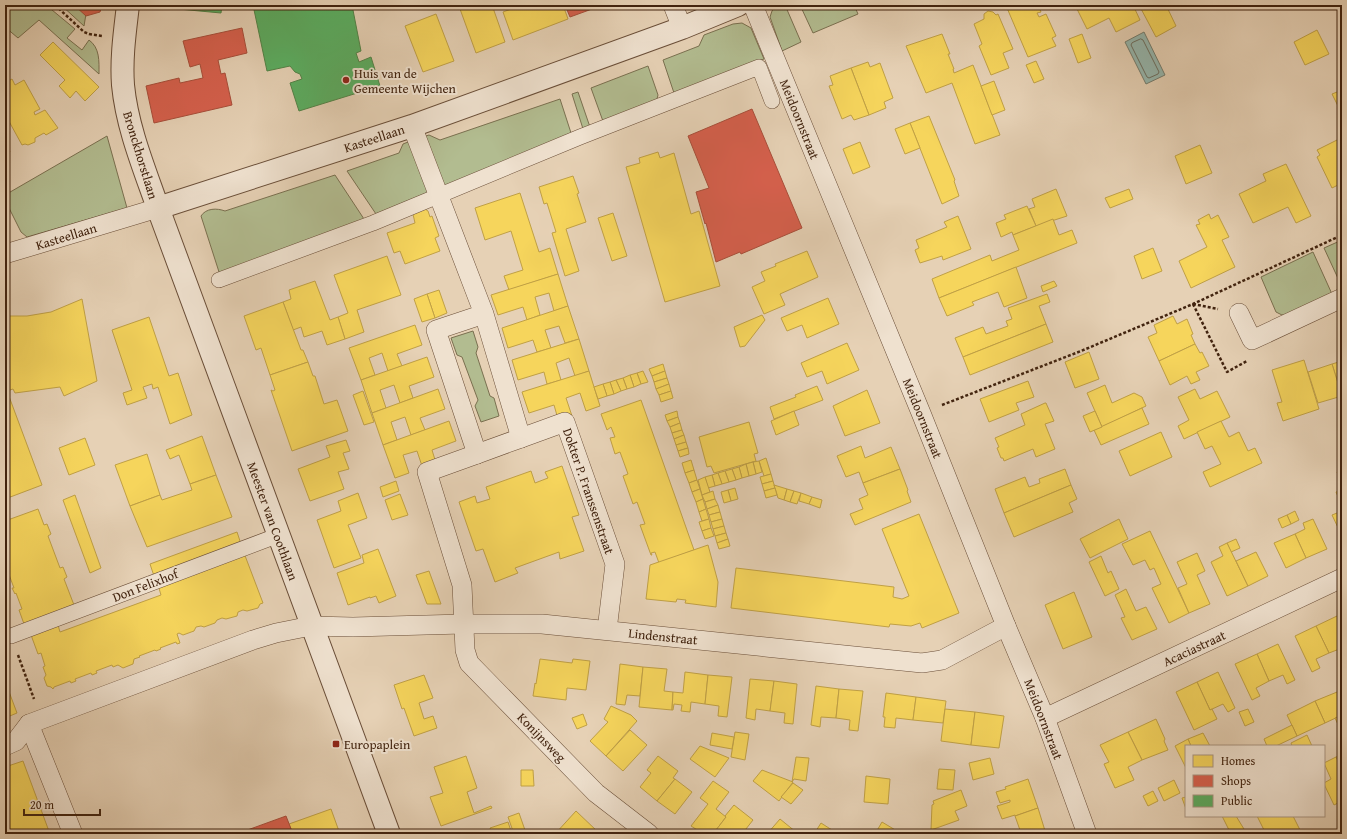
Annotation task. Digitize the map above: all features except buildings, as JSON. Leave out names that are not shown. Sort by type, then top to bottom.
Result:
[{"type":"street","name":"Bronckhorstlaan","points":[[128,5],[122,69],[123,86],[129,119],[158,208]]},
{"type":"street","points":[[673,5],[682,28]]},
{"type":"street","name":"Kasteellaan","points":[[5,254],[158,208],[412,126],[682,28],[738,5]]},
{"type":"street","name":"Meidoornstraat","points":[[754,5],[921,413],[1006,626],[1045,718],[1087,834]]},
{"type":"street","points":[[219,280],[373,223],[580,137],[759,67],[772,101]]},
{"type":"street","points":[[412,126],[484,314],[521,438]]},
{"type":"street","name":"Meester van Coothlaan","points":[[158,208],[389,834]]},
{"type":"street","points":[[1239,313],[1252,340],[1342,298]]},
{"type":"street","points":[[477,454],[436,330],[484,314]]},
{"type":"street","name":"Dokter P. Franssenstraat","points":[[463,624],[462,585],[427,472],[565,422],[614,564],[607,630]]},
{"type":"street","name":"Don Felixhof","points":[[11,636],[279,535]]},
{"type":"street","name":"Acaciastraat","points":[[1045,718],[1342,578]]},
{"type":"street","name":"Lindenstraat","points":[[311,626],[353,627],[463,624],[542,624],[922,663],[942,660],[1006,626]]},
{"type":"street","name":"Konijnsweg","points":[[463,624],[465,650],[469,663],[596,793],[649,834]]},
{"type":"street","points":[[5,746],[16,742],[35,722],[253,640],[276,633],[311,626]]},
{"type":"street","points":[[35,722],[73,834]]},
{"type":"path","points":[[54,5],[77,26],[89,34],[124,38]]},
{"type":"path","points":[[921,413],[1081,351],[1186,307],[1342,235]]},
{"type":"path","points":[[11,636],[35,722]]},
{"type":"green space","points":[[5,5],[46,5],[75,29],[67,38],[82,50],[89,40],[93,43],[98,55],[99,74],[39,20],[18,38],[5,27]]},
{"type":"green space","points":[[61,5],[94,5],[86,14],[84,26]]},
{"type":"green space","points":[[785,5],[801,42],[782,51],[770,17],[776,6]]},
{"type":"green space","points":[[800,5],[854,5],[858,14],[813,33]]},
{"type":"green space","points":[[742,23],[751,28],[764,59],[675,96],[663,60],[699,46],[704,35],[733,24]]},
{"type":"green space","points":[[648,66],[658,95],[656,103],[604,124],[591,88]]},
{"type":"green space","points":[[578,92],[591,130],[584,132],[572,94]]},
{"type":"green space","points":[[560,99],[572,136],[442,190],[423,137],[429,135],[440,140]]},
{"type":"green space","points":[[107,136],[127,208],[27,237],[21,232],[5,200],[5,195]]},
{"type":"green space","points":[[410,142],[429,192],[376,214],[347,171],[399,153],[403,144]]},
{"type":"green space","points":[[335,175],[364,219],[220,275],[201,216],[203,213],[212,209],[225,211]]},
{"type":"green space","points":[[1342,240],[1342,287],[1324,248]]},
{"type":"green space","points":[[1313,252],[1332,294],[1287,315],[1282,315],[1276,312],[1261,277]]},
{"type":"green space","points":[[473,331],[478,347],[476,353],[490,396],[494,398],[499,416],[481,422],[475,406],[478,400],[462,357],[457,355],[451,338]]},
{"type":"water","points":[[1144,32],[1165,75],[1146,84],[1125,42]]},
{"type":"place","name":"Huis van de Gemeente Wijchen","points":[[346,80]]},
{"type":"place","name":"Europaplein","points":[[336,744]]}]
